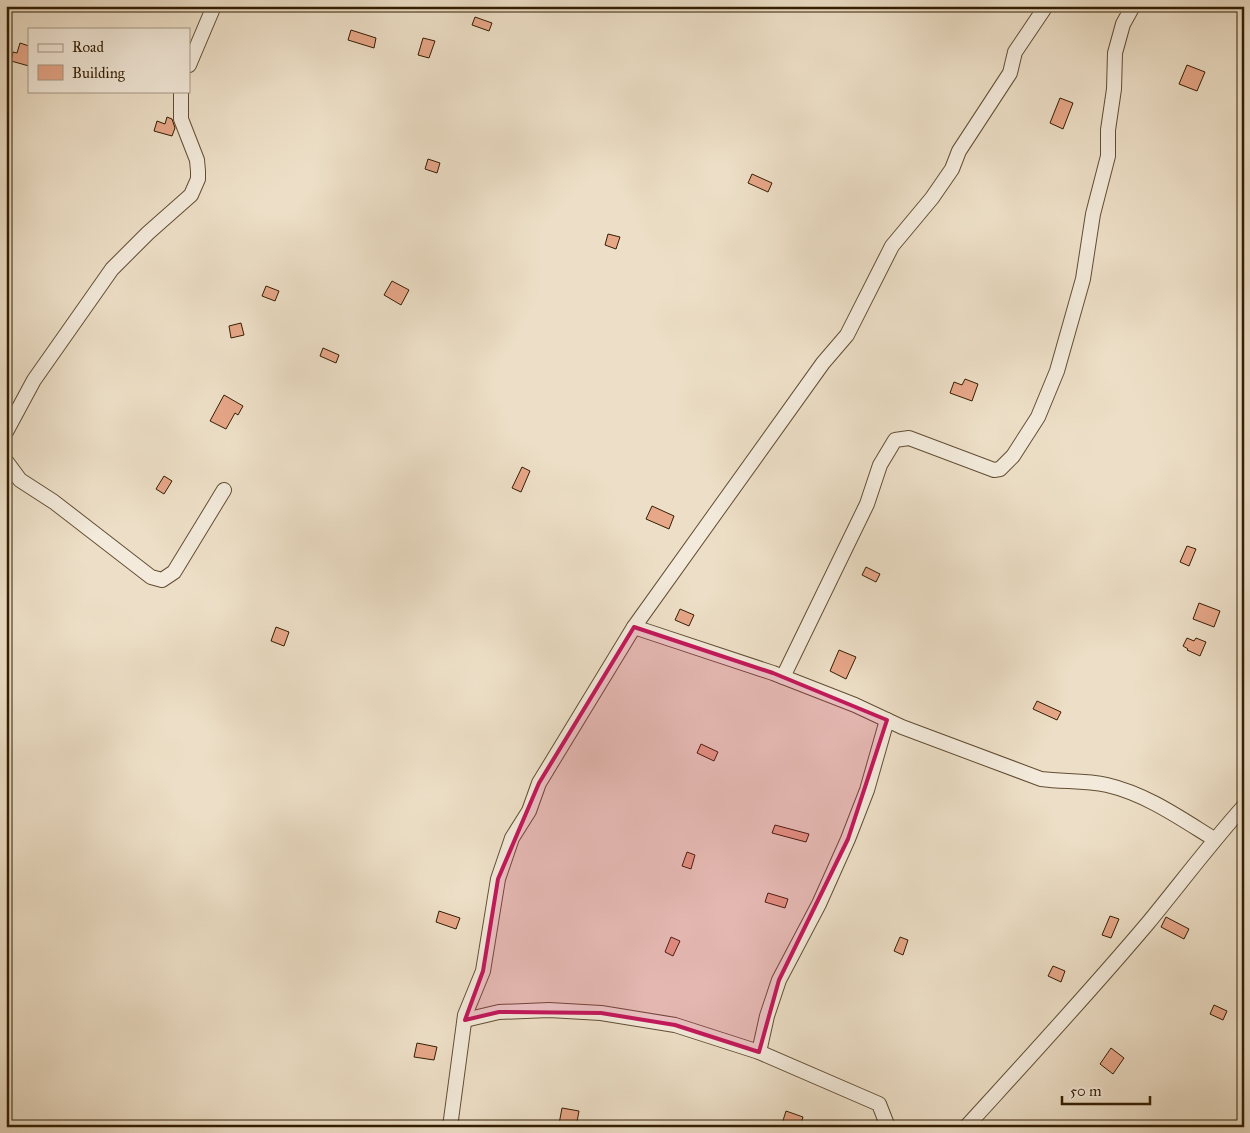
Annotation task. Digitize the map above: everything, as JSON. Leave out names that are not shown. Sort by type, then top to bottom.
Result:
[{"type":"street","points":[[190,63],[214,6]]},
{"type":"street","points":[[450,1127],[465,1015],[483,971],[498,879],[512,838],[529,811],[539,784],[634,627],[823,363],[847,335],[892,246],[932,198],[952,169],[959,152],[1010,73],[1015,52],[1046,6]]},
{"type":"street","points":[[783,677],[867,504],[880,465],[894,440],[909,438],[994,470],[1000,469],[1013,456],[1038,417],[1057,371],[1083,279],[1093,214],[1108,156],[1108,130],[1114,89],[1115,53],[1123,24],[1133,6]]},
{"type":"street","points":[[6,432],[34,380],[112,269],[148,233],[191,195],[198,179],[198,171],[196,160],[181,119],[181,92]]},
{"type":"street","points":[[6,461],[20,480],[54,502],[151,578],[162,580],[174,572],[224,490]]},
{"type":"street","points":[[634,627],[783,677],[855,705],[887,720],[1041,779],[1062,782],[1087,781],[1109,785],[1151,801],[1214,839]]},
{"type":"street","points":[[759,1052],[767,1016],[779,980],[819,904],[848,839],[867,790],[887,720]]},
{"type":"street","points":[[966,1127],[1067,1016],[1147,924],[1214,839],[1244,806]]},
{"type":"street","points":[[465,1020],[499,1012],[549,1010],[601,1013],[675,1025],[759,1052],[879,1104],[888,1127]]},
{"type":"highlighted area","points":[[634,627],[773,673],[887,720],[848,839],[779,980],[759,1052],[675,1025],[601,1013],[499,1012],[465,1020],[483,971],[498,879],[539,783]]},
{"type":"building","points":[[475,17],[492,23],[489,31],[472,25]]},
{"type":"building","points":[[351,30],[376,38],[374,48],[348,40]]},
{"type":"building","points":[[423,38],[435,41],[429,58],[418,55]]},
{"type":"building","points":[[20,43],[28,46],[28,66],[11,61],[13,52],[17,53]]},
{"type":"building","points":[[1187,65],[1205,72],[1197,91],[1179,84]]},
{"type":"building","points":[[1060,98],[1073,103],[1063,129],[1050,123]]},
{"type":"building","points":[[167,117],[172,119],[175,128],[172,136],[154,131],[157,121],[165,124]]},
{"type":"building","points":[[428,159],[440,163],[437,173],[425,169]]},
{"type":"building","points":[[752,174],[772,183],[768,192],[748,183]]},
{"type":"building","points":[[608,234],[620,237],[616,249],[605,245]]},
{"type":"building","points":[[392,281],[409,290],[401,305],[384,295]]},
{"type":"building","points":[[266,286],[279,291],[275,301],[262,296]]},
{"type":"building","points":[[241,323],[244,335],[231,338],[229,326]]},
{"type":"building","points":[[323,348],[339,355],[336,363],[320,356]]},
{"type":"building","points":[[965,379],[978,384],[972,401],[950,393],[954,382],[962,385]]},
{"type":"building","points":[[224,395],[243,406],[238,415],[235,413],[226,429],[210,421]]},
{"type":"building","points":[[522,467],[530,471],[521,492],[512,488]]},
{"type":"building","points":[[164,476],[172,481],[164,494],[156,489]]},
{"type":"building","points":[[652,506],[674,516],[669,529],[646,519]]},
{"type":"building","points":[[1187,546],[1196,549],[1189,566],[1180,562]]},
{"type":"building","points":[[866,567],[880,574],[876,582],[862,575]]},
{"type":"building","points":[[1199,603],[1220,611],[1214,627],[1193,619]]},
{"type":"building","points":[[680,609],[694,615],[689,626],[675,620]]},
{"type":"building","points":[[276,627],[289,632],[284,646],[271,641]]},
{"type":"building","points":[[1187,638],[1194,641],[1196,638],[1206,642],[1200,656],[1183,646]]},
{"type":"building","points":[[839,650],[856,657],[846,679],[830,671]]},
{"type":"building","points":[[1037,701],[1061,712],[1057,720],[1033,709]]},
{"type":"building","points":[[701,744],[718,752],[714,761],[697,753]]},
{"type":"building","points":[[775,825],[809,834],[806,842],[772,833]]},
{"type":"building","points":[[687,852],[695,855],[691,869],[682,866]]},
{"type":"building","points":[[768,893],[788,899],[785,908],[765,902]]},
{"type":"building","points":[[439,911],[460,918],[456,929],[436,922]]},
{"type":"building","points":[[1110,916],[1119,919],[1111,938],[1102,935]]},
{"type":"building","points":[[1166,917],[1189,929],[1184,939],[1161,927]]},
{"type":"building","points":[[671,937],[680,941],[673,956],[665,952]]},
{"type":"building","points":[[900,937],[908,940],[903,955],[894,951]]},
{"type":"building","points":[[1053,966],[1065,971],[1061,982],[1048,976]]},
{"type":"building","points":[[1214,1005],[1227,1011],[1223,1020],[1210,1014]]},
{"type":"building","points":[[417,1043],[437,1047],[434,1060],[414,1057]]},
{"type":"building","points":[[1111,1048],[1124,1058],[1113,1074],[1100,1064]]},
{"type":"building","points":[[562,1108],[579,1111],[576,1127],[559,1124]]},
{"type":"building","points":[[786,1111],[803,1117],[800,1127],[781,1127]]}]
